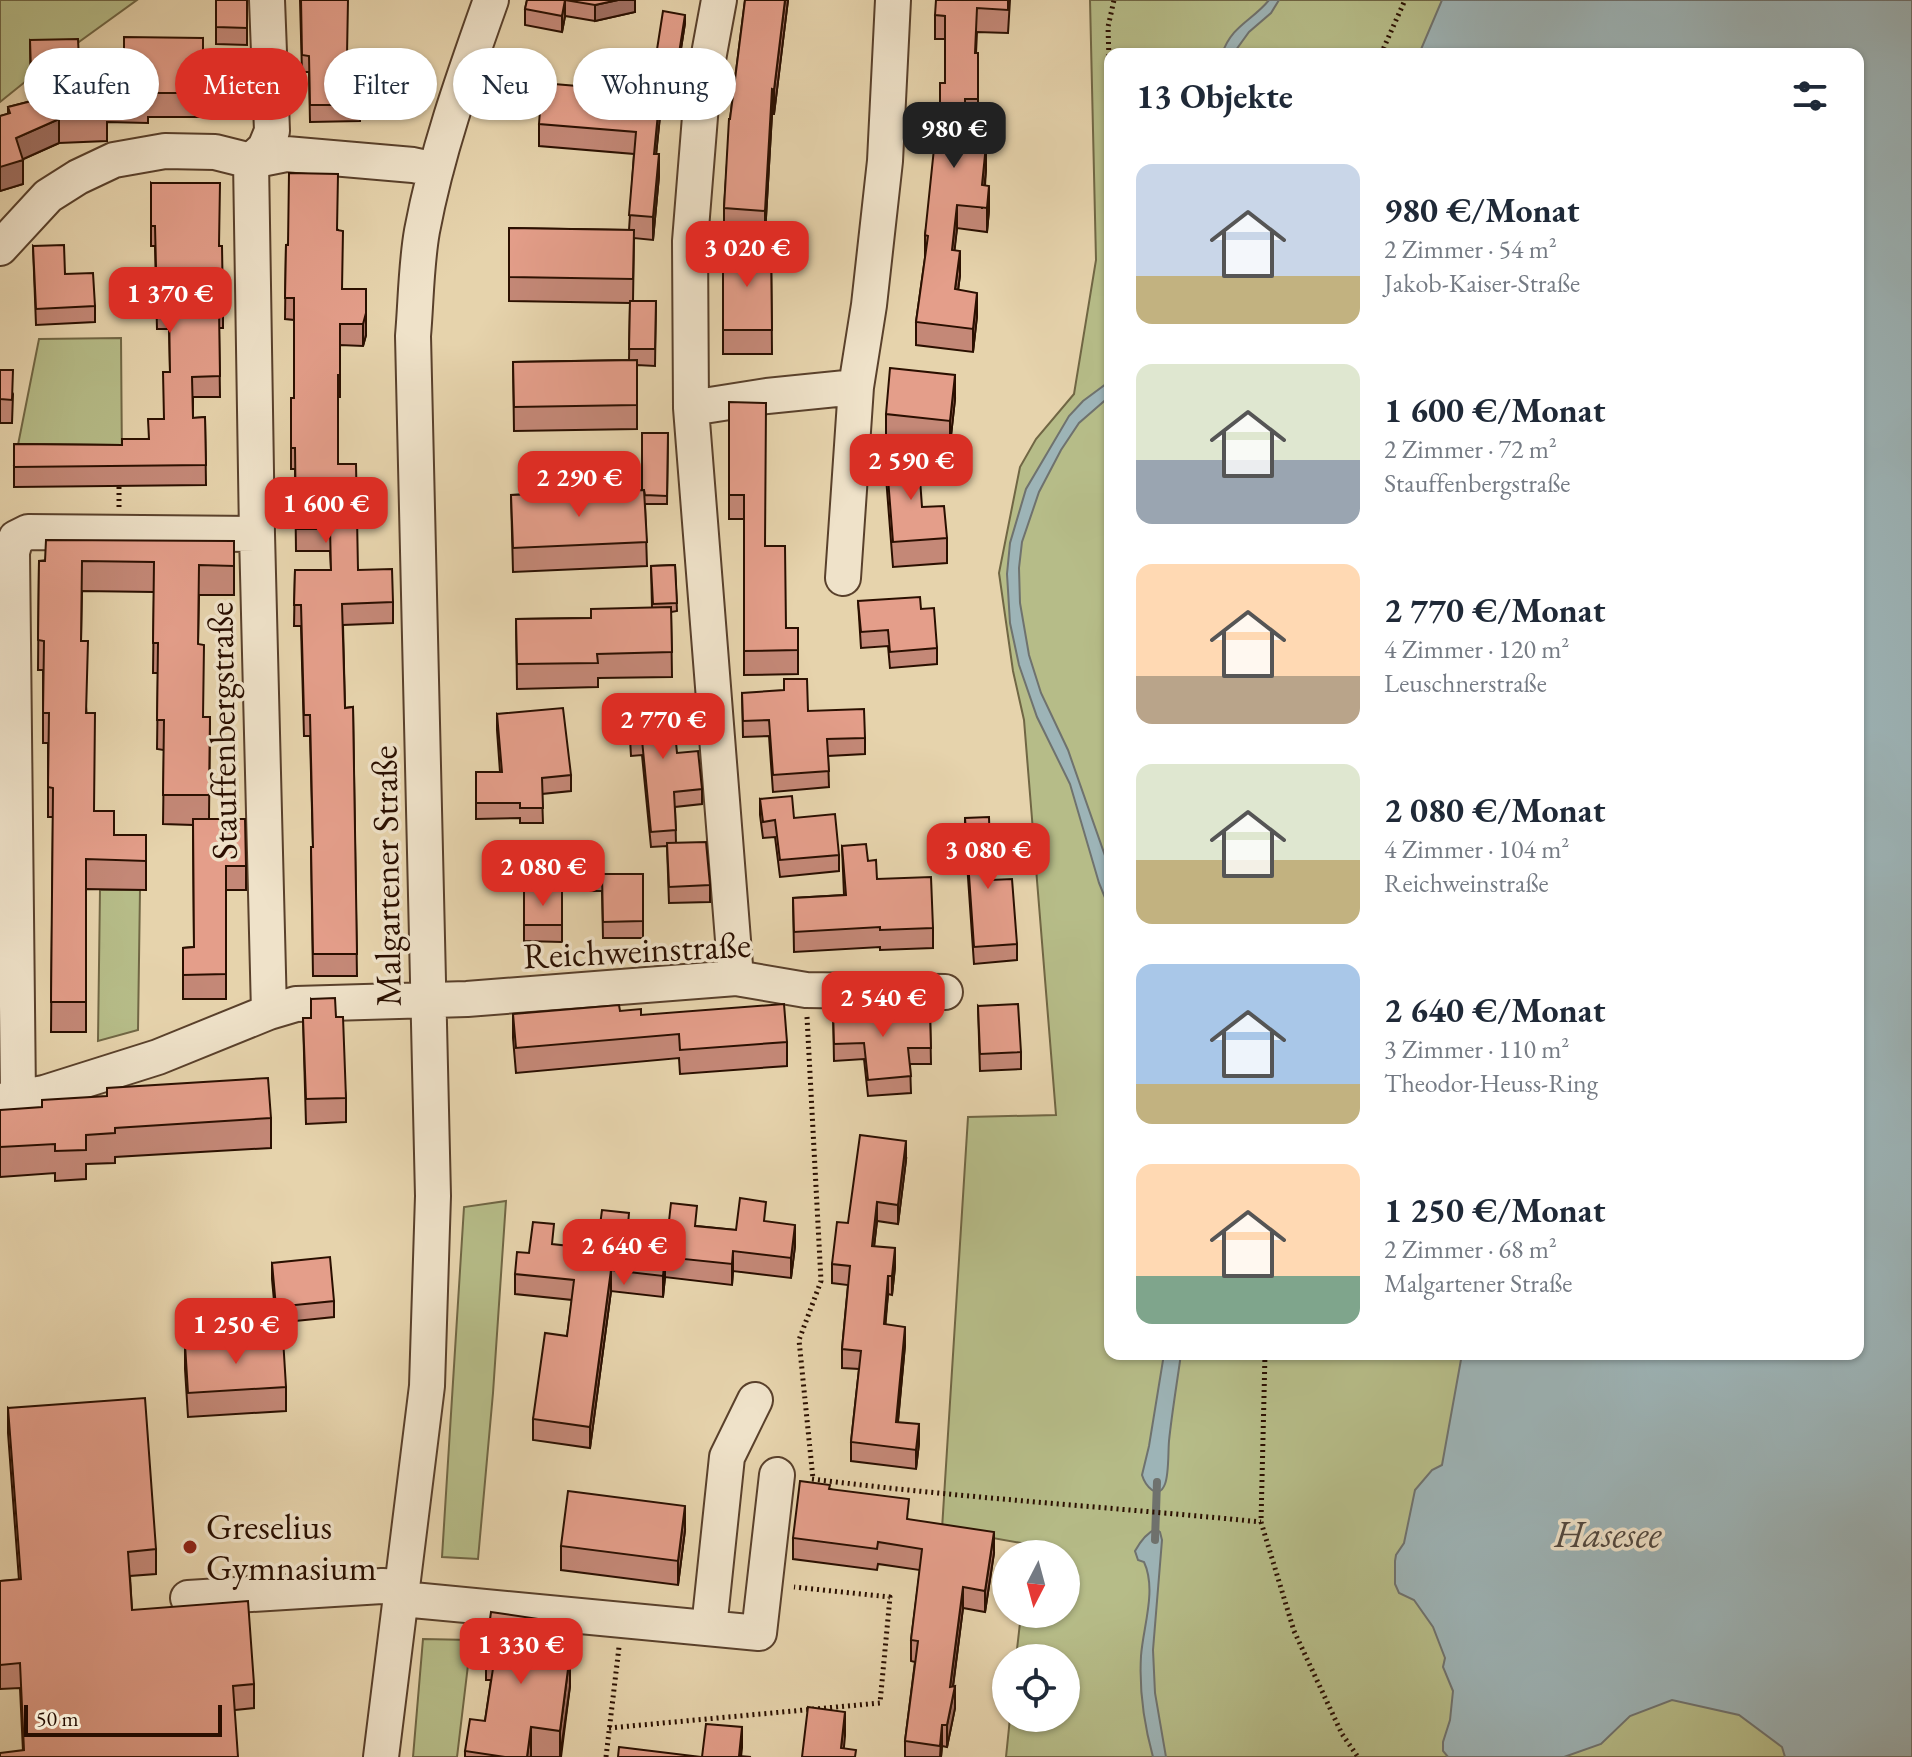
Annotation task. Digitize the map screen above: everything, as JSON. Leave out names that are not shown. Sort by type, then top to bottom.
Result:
[{"type":"street","points":[[251,161],[265,148],[272,131],[267,0]]},
{"type":"street","name":"Malgartener Straße","points":[[381,1757],[427,1386],[433,1196],[413,336],[422,234],[436,170],[456,96],[491,0]]},
{"type":"street","points":[[719,0],[702,92],[690,241],[691,408],[736,978]]},
{"type":"street","points":[[843,578],[856,387],[869,305],[885,161],[893,0]]},
{"type":"street","points":[[0,248],[48,196],[114,160],[165,151],[215,152],[251,161],[286,154],[413,165],[436,170]]},
{"type":"street","name":"Stauffenbergstraße","points":[[251,161],[269,1012]]},
{"type":"street","points":[[691,408],[856,387]]},
{"type":"street","points":[[9,1099],[12,552],[16,538],[28,532],[257,534]]},
{"type":"street","name":"Reichweinstraße","points":[[9,1099],[44,1093],[158,1057],[296,1004],[429,1001],[736,978],[806,990],[945,992]]},
{"type":"street","points":[[709,1628],[727,1457],[755,1400]]},
{"type":"street","points":[[188,1598],[382,1586],[402,1593],[759,1633],[777,1475]]},
{"type":"path","points":[[1109,48],[1108,27],[1114,0]]},
{"type":"path","points":[[1384,48],[1405,0]]},
{"type":"path","points":[[119,474],[120,532]]},
{"type":"path","points":[[806,990],[821,1281],[799,1340],[813,1479]]},
{"type":"path","points":[[1265,1360],[1261,1522],[1294,1631],[1342,1734],[1358,1757]]},
{"type":"path","points":[[777,1475],[899,1490],[1261,1522]]},
{"type":"path","points":[[609,1728],[880,1703],[890,1597],[764,1584]]},
{"type":"path","points":[[606,1757],[622,1620]]},
{"type":"green space","points":[[0,0],[137,0],[71,48],[24,48],[24,83],[0,102]]},
{"type":"green space","points":[[1090,0],[1912,0],[1912,1757],[1006,1757],[1009,1732],[1080,1732],[1080,1644],[1018,1644],[1019,1628],[1080,1628],[1080,1540],[1004,1540],[942,1529],[968,1117],[1056,1115],[1024,720],[1013,671],[999,573],[1020,467],[1036,439],[1074,394],[1096,260]]},
{"type":"green space","points":[[121,338],[122,465],[14,465],[39,339]]},
{"type":"green space","points":[[100,890],[140,890],[138,1030],[98,1041]]},
{"type":"green space","points":[[506,1201],[478,1559],[442,1557],[464,1207]]},
{"type":"green space","points":[[423,1639],[471,1640],[457,1757],[413,1757]]},
{"type":"water","points":[[1269,0],[1279,0],[1271,13],[1249,32],[1237,48],[1224,48],[1231,36]]},
{"type":"water","name":"Hasesee","points":[[1442,0],[1912,0],[1912,1757],[1785,1757],[1782,1747],[1739,1715],[1672,1700],[1630,1716],[1601,1744],[1564,1757],[1448,1757],[1443,1751],[1443,1742],[1450,1720],[1453,1691],[1443,1667],[1445,1658],[1433,1627],[1414,1600],[1399,1593],[1395,1584],[1396,1555],[1404,1543],[1415,1490],[1432,1470],[1442,1465],[1461,1360],[1864,1360],[1864,48],[1422,48]]},
{"type":"water","points":[[1104,385],[1104,401],[1079,423],[1039,492],[1022,542],[1020,603],[1029,655],[1041,693],[1068,750],[1104,853],[1104,895],[1070,784],[1037,717],[1019,665],[1010,623],[1007,574],[1010,543],[1026,489],[1069,416]]},
{"type":"water","points":[[1163,1360],[1180,1360],[1168,1469],[1159,1492],[1149,1487],[1142,1475]]},
{"type":"water","points":[[1156,1529],[1162,1540],[1153,1650],[1155,1693],[1166,1757],[1153,1757],[1145,1720],[1141,1656],[1149,1584],[1144,1562],[1138,1560],[1135,1551],[1144,1538]]},
{"type":"building","points":[[216,0],[247,0],[247,28],[216,27]]},
{"type":"building","points":[[301,0],[348,0],[347,48],[324,48],[324,105],[310,105],[308,48],[302,48]]},
{"type":"building","points":[[527,0],[565,0],[562,16],[525,9]]},
{"type":"building","points":[[565,0],[618,0],[595,5]]},
{"type":"building","points":[[745,0],[785,0],[772,89],[765,211],[724,208],[729,120],[736,120],[736,71]]},
{"type":"building","points":[[936,0],[1008,0],[1008,10],[977,8],[975,53],[978,53],[978,99],[965,99],[965,143],[986,145],[982,185],[989,186],[987,208],[957,205],[952,250],[960,251],[955,289],[977,293],[973,329],[916,322],[928,236],[925,235],[935,139],[940,140],[940,83],[945,83],[945,16],[935,15]]},
{"type":"building","points":[[663,11],[685,15],[680,48],[657,48]]},
{"type":"building","points":[[124,37],[203,38],[203,48],[175,48],[175,93],[159,93],[159,48],[124,48]]},
{"type":"building","points":[[78,39],[78,48],[30,48],[30,40]]},
{"type":"building","points":[[557,84],[573,86],[573,120],[657,120],[654,154],[659,154],[653,217],[629,215],[636,132],[539,124],[539,120],[557,120]]},
{"type":"building","points":[[24,103],[24,120],[57,120],[16,138],[23,160],[0,167],[0,116],[10,113],[8,107]]},
{"type":"building","points":[[289,173],[338,174],[337,230],[343,231],[342,289],[366,289],[366,313],[363,324],[340,324],[338,464],[356,464],[358,570],[392,569],[393,602],[342,604],[345,708],[353,707],[357,954],[313,954],[310,715],[304,715],[301,605],[294,605],[295,570],[331,570],[330,529],[296,529],[295,448],[291,448],[294,298],[285,298]]},
{"type":"building","points":[[151,183],[220,183],[219,246],[222,246],[223,308],[219,308],[220,376],[192,377],[193,418],[205,417],[206,465],[14,467],[14,444],[122,445],[122,439],[149,439],[148,419],[164,419],[163,372],[170,372],[169,308],[157,309]]},
{"type":"building","points":[[509,228],[634,230],[633,279],[509,277]]},
{"type":"building","points":[[64,245],[65,274],[93,273],[95,306],[36,309],[33,246]]},
{"type":"building","points":[[723,247],[771,247],[772,330],[723,330]]},
{"type":"building","points":[[630,301],[656,301],[655,349],[629,349]]},
{"type":"building","points":[[637,360],[637,405],[514,407],[513,362]]},
{"type":"building","points":[[890,368],[955,375],[950,421],[886,414]]},
{"type":"building","points":[[0,370],[13,370],[12,400],[0,399]]},
{"type":"building","points":[[729,402],[766,403],[765,546],[785,546],[786,628],[798,628],[798,650],[744,651],[744,495],[729,495]]},
{"type":"building","points":[[642,433],[668,433],[667,496],[645,495],[642,490]]},
{"type":"building","points":[[918,451],[922,507],[944,506],[947,538],[893,542],[886,453]]},
{"type":"building","points":[[644,490],[647,542],[513,548],[511,495]]},
{"type":"building","points":[[46,540],[234,541],[234,566],[199,565],[198,644],[204,645],[203,717],[210,717],[209,795],[163,795],[164,720],[157,720],[158,643],[153,643],[154,562],[82,561],[81,641],[88,641],[86,713],[95,713],[94,811],[114,811],[114,835],[146,835],[146,861],[86,859],[86,1002],[51,1002],[53,788],[48,787],[49,713],[43,713],[44,641],[38,640],[39,561],[45,561]]},
{"type":"building","points":[[675,565],[677,603],[653,604],[651,566]]},
{"type":"building","points":[[920,597],[921,609],[934,608],[937,648],[890,652],[888,630],[861,632],[858,601]]},
{"type":"building","points":[[671,607],[672,652],[597,654],[598,663],[517,664],[516,619],[591,618],[591,609]]},
{"type":"building","points":[[784,679],[807,679],[808,711],[864,709],[865,738],[827,739],[829,771],[773,775],[769,720],[743,721],[742,693],[784,690]]},
{"type":"building","points":[[672,700],[677,753],[698,751],[702,789],[674,792],[676,830],[651,832],[642,740],[631,740],[628,703]]},
{"type":"building","points":[[563,708],[571,775],[542,778],[543,808],[520,808],[520,803],[476,803],[476,772],[502,772],[497,714]]},
{"type":"building","points":[[792,796],[794,818],[835,814],[839,855],[780,860],[775,820],[763,822],[760,799]]},
{"type":"building","points":[[989,817],[991,880],[1012,879],[1017,944],[974,947],[965,818]]},
{"type":"building","points":[[193,819],[245,819],[246,866],[226,866],[226,974],[183,975],[183,948],[194,947]]},
{"type":"building","points":[[706,842],[710,885],[669,887],[667,843]]},
{"type":"building","points":[[866,844],[868,861],[876,860],[877,879],[931,877],[933,928],[880,930],[880,927],[794,932],[793,898],[846,895],[842,846]]},
{"type":"building","points":[[561,850],[602,850],[602,874],[562,875]]},
{"type":"building","points":[[602,874],[643,874],[643,921],[603,922]]},
{"type":"building","points":[[524,891],[562,891],[562,925],[524,925]]},
{"type":"building","points":[[335,998],[336,1017],[343,1017],[346,1098],[306,1099],[303,1018],[311,1018],[311,999]]},
{"type":"building","points":[[784,1004],[787,1042],[680,1050],[679,1034],[516,1048],[513,1014],[619,1005],[620,1011],[641,1009],[641,1015]]},
{"type":"building","points":[[1018,1004],[1021,1052],[980,1054],[978,1006]]},
{"type":"building","points":[[873,1008],[873,1015],[930,1014],[931,1048],[908,1048],[911,1076],[868,1080],[864,1043],[834,1044],[833,1009]]},
{"type":"building","points":[[268,1078],[271,1118],[115,1128],[115,1133],[86,1135],[86,1150],[55,1151],[55,1144],[0,1147],[0,1110],[42,1107],[42,1100],[107,1096],[107,1088]]},
{"type":"building","points":[[860,1135],[906,1141],[898,1205],[877,1202],[872,1246],[895,1248],[892,1276],[888,1276],[884,1324],[905,1327],[896,1422],[919,1424],[916,1450],[851,1442],[861,1351],[842,1349],[850,1266],[832,1264],[837,1222],[848,1223]]},
{"type":"building","points":[[740,1198],[766,1202],[764,1221],[795,1225],[791,1258],[733,1251],[732,1264],[665,1257],[663,1276],[611,1270],[590,1427],[533,1419],[545,1333],[567,1336],[574,1280],[515,1274],[517,1252],[529,1253],[533,1222],[554,1224],[552,1244],[597,1249],[602,1210],[629,1213],[628,1225],[668,1230],[671,1203],[697,1206],[695,1226],[736,1230]]},
{"type":"building","points":[[330,1257],[334,1301],[276,1307],[272,1263]]},
{"type":"building","points":[[283,1338],[286,1387],[188,1393],[185,1344]]},
{"type":"building","name":"Greselius Gymnasium","points":[[145,1398],[156,1549],[128,1552],[132,1610],[248,1601],[254,1684],[233,1686],[238,1757],[0,1757],[0,1753],[24,1750],[20,1663],[0,1665],[0,1581],[21,1579],[8,1408]]},
{"type":"building","points":[[800,1481],[830,1485],[829,1489],[909,1499],[907,1519],[994,1532],[985,1591],[963,1587],[950,1687],[955,1686],[947,1725],[942,1725],[940,1746],[905,1741],[918,1641],[911,1640],[922,1549],[878,1542],[877,1549],[793,1538]]},
{"type":"building","points":[[568,1491],[685,1506],[678,1561],[561,1546]]},
{"type":"building","points":[[491,1612],[559,1622],[555,1652],[570,1654],[560,1731],[531,1727],[527,1757],[465,1751],[470,1719],[485,1721],[496,1649],[486,1648]]},
{"type":"building","points":[[808,1707],[845,1712],[841,1748],[856,1750],[855,1757],[802,1757]]},
{"type":"building","points":[[706,1724],[742,1727],[739,1756],[751,1757],[702,1757]]},
{"type":"building","points":[[619,1747],[701,1757],[618,1757]]},
{"type":"waterway","points":[[1155,1540],[1157,1482]]},
{"type":"place","name":"Greselius Gymnasium","points":[[190,1547]]}]
